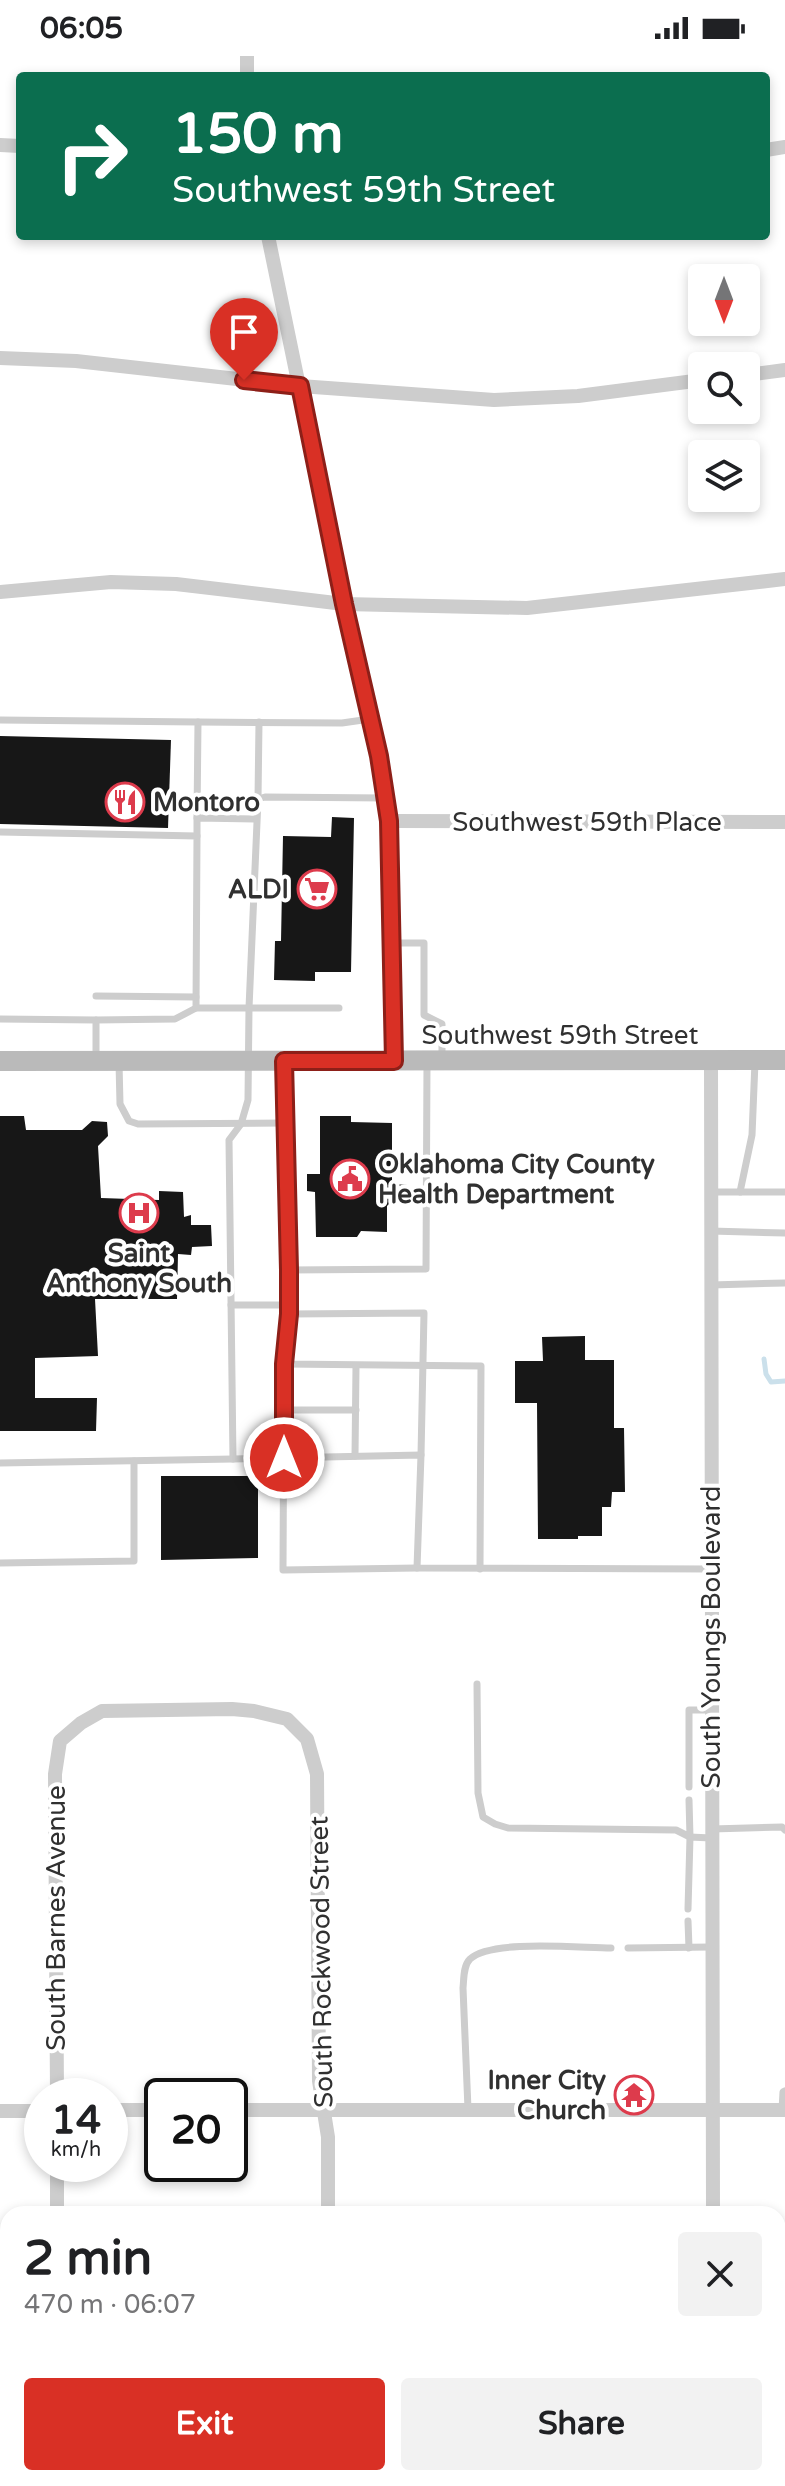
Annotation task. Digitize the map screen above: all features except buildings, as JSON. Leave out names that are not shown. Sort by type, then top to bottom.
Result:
[{"type":"main road","name":"Southwest 59th Street","points":[[0,1061],[785,1060]]},
{"type":"street","points":[[269,240],[389,821],[394,1061]]},
{"type":"street","points":[[0,358],[76,361],[300,386],[494,400],[578,396],[688,382]]},
{"type":"street","points":[[760,373],[785,370]]},
{"type":"street","points":[[0,592],[111,582],[176,584],[344,604],[527,608],[785,579]]},
{"type":"street","name":"Southwest 59th Place","points":[[389,821],[785,822]]},
{"type":"street","name":"South Youngs Boulevard","points":[[711,1061],[713,2206]]},
{"type":"street","name":"South Barnes Avenue","points":[[57,2078],[55,1774],[60,1741],[81,1723],[102,1711],[232,1709],[287,1719]]},
{"type":"street","name":"South Rockwood Street","points":[[287,1719],[307,1739],[317,1774],[319,2081],[328,2137],[328,2206]]},
{"type":"street","points":[[248,2110],[784,2110]]},
{"type":"street","points":[[0,2111],[24,2111]]},
{"type":"street","points":[[57,2182],[57,2206]]},
{"type":"lane","points":[[0,720],[342,723],[370,719]]},
{"type":"lane","points":[[196,1008],[198,722]]},
{"type":"lane","points":[[233,1459],[229,1140],[241,1124],[248,1100],[259,722]]},
{"type":"lane","points":[[258,799],[385,798]]},
{"type":"lane","points":[[197,818],[255,819]]},
{"type":"lane","points":[[0,832],[197,836]]},
{"type":"lane","points":[[289,1270],[426,1269],[434,1061],[442,1024],[424,1015],[424,943],[391,943]]},
{"type":"lane","points":[[96,996],[196,997]]},
{"type":"lane","points":[[0,1019],[175,1019],[196,1008],[339,1008]]},
{"type":"lane","points":[[96,1020],[96,1061]]},
{"type":"lane","points":[[740,1192],[752,1135],[755,1060]]},
{"type":"lane","points":[[119,1061],[120,1104],[129,1121],[138,1124],[286,1123]]},
{"type":"lane","points":[[284,1061],[289,1270],[284,1364],[283,1570],[711,1569]]},
{"type":"lane","points":[[711,1192],[785,1192]]},
{"type":"lane","points":[[711,1231],[785,1233]]},
{"type":"lane","points":[[711,1285],[785,1283]]},
{"type":"lane","points":[[231,1305],[424,1313],[417,1568]]},
{"type":"lane","points":[[284,1364],[481,1366],[480,1569]]},
{"type":"lane","points":[[355,1456],[356,1366]]},
{"type":"lane","points":[[284,1410],[356,1410]]},
{"type":"lane","points":[[0,1463],[421,1455]]},
{"type":"lane","points":[[0,1563],[134,1561],[134,1461]]},
{"type":"lane","points":[[477,1684],[478,1793],[483,1817],[495,1824],[508,1828],[676,1830],[690,1837],[782,1827],[785,1830]]},
{"type":"lane","points":[[689,1787],[689,1710],[711,1710]]},
{"type":"lane","points":[[688,1909],[689,1800]]},
{"type":"lane","points":[[688,1921],[689,1948]]},
{"type":"lane","points":[[468,2109],[463,1988],[469,1959],[502,1946],[611,1948]]},
{"type":"lane","points":[[628,1948],[711,1947]]},
{"type":"lane","points":[[784,2110],[785,2091]]},
{"type":"waterway","points":[[764,1359],[766,1374],[771,1382],[785,1381]]},
{"type":"place","name":"Montoro","points":[[125,802]]},
{"type":"place","name":"ALDI","points":[[317,889]]},
{"type":"place","name":"Oklahoma City County Health Department","points":[[350,1179]]},
{"type":"place","name":"Saint Anthony South","points":[[139,1213]]},
{"type":"place","name":"Inner City Church","points":[[634,2095]]},
{"type":"route","points":[[244,380],[300,386],[344,604],[379,756],[389,821],[394,1061],[284,1061],[289,1314],[284,1364],[284,1458]]}]
